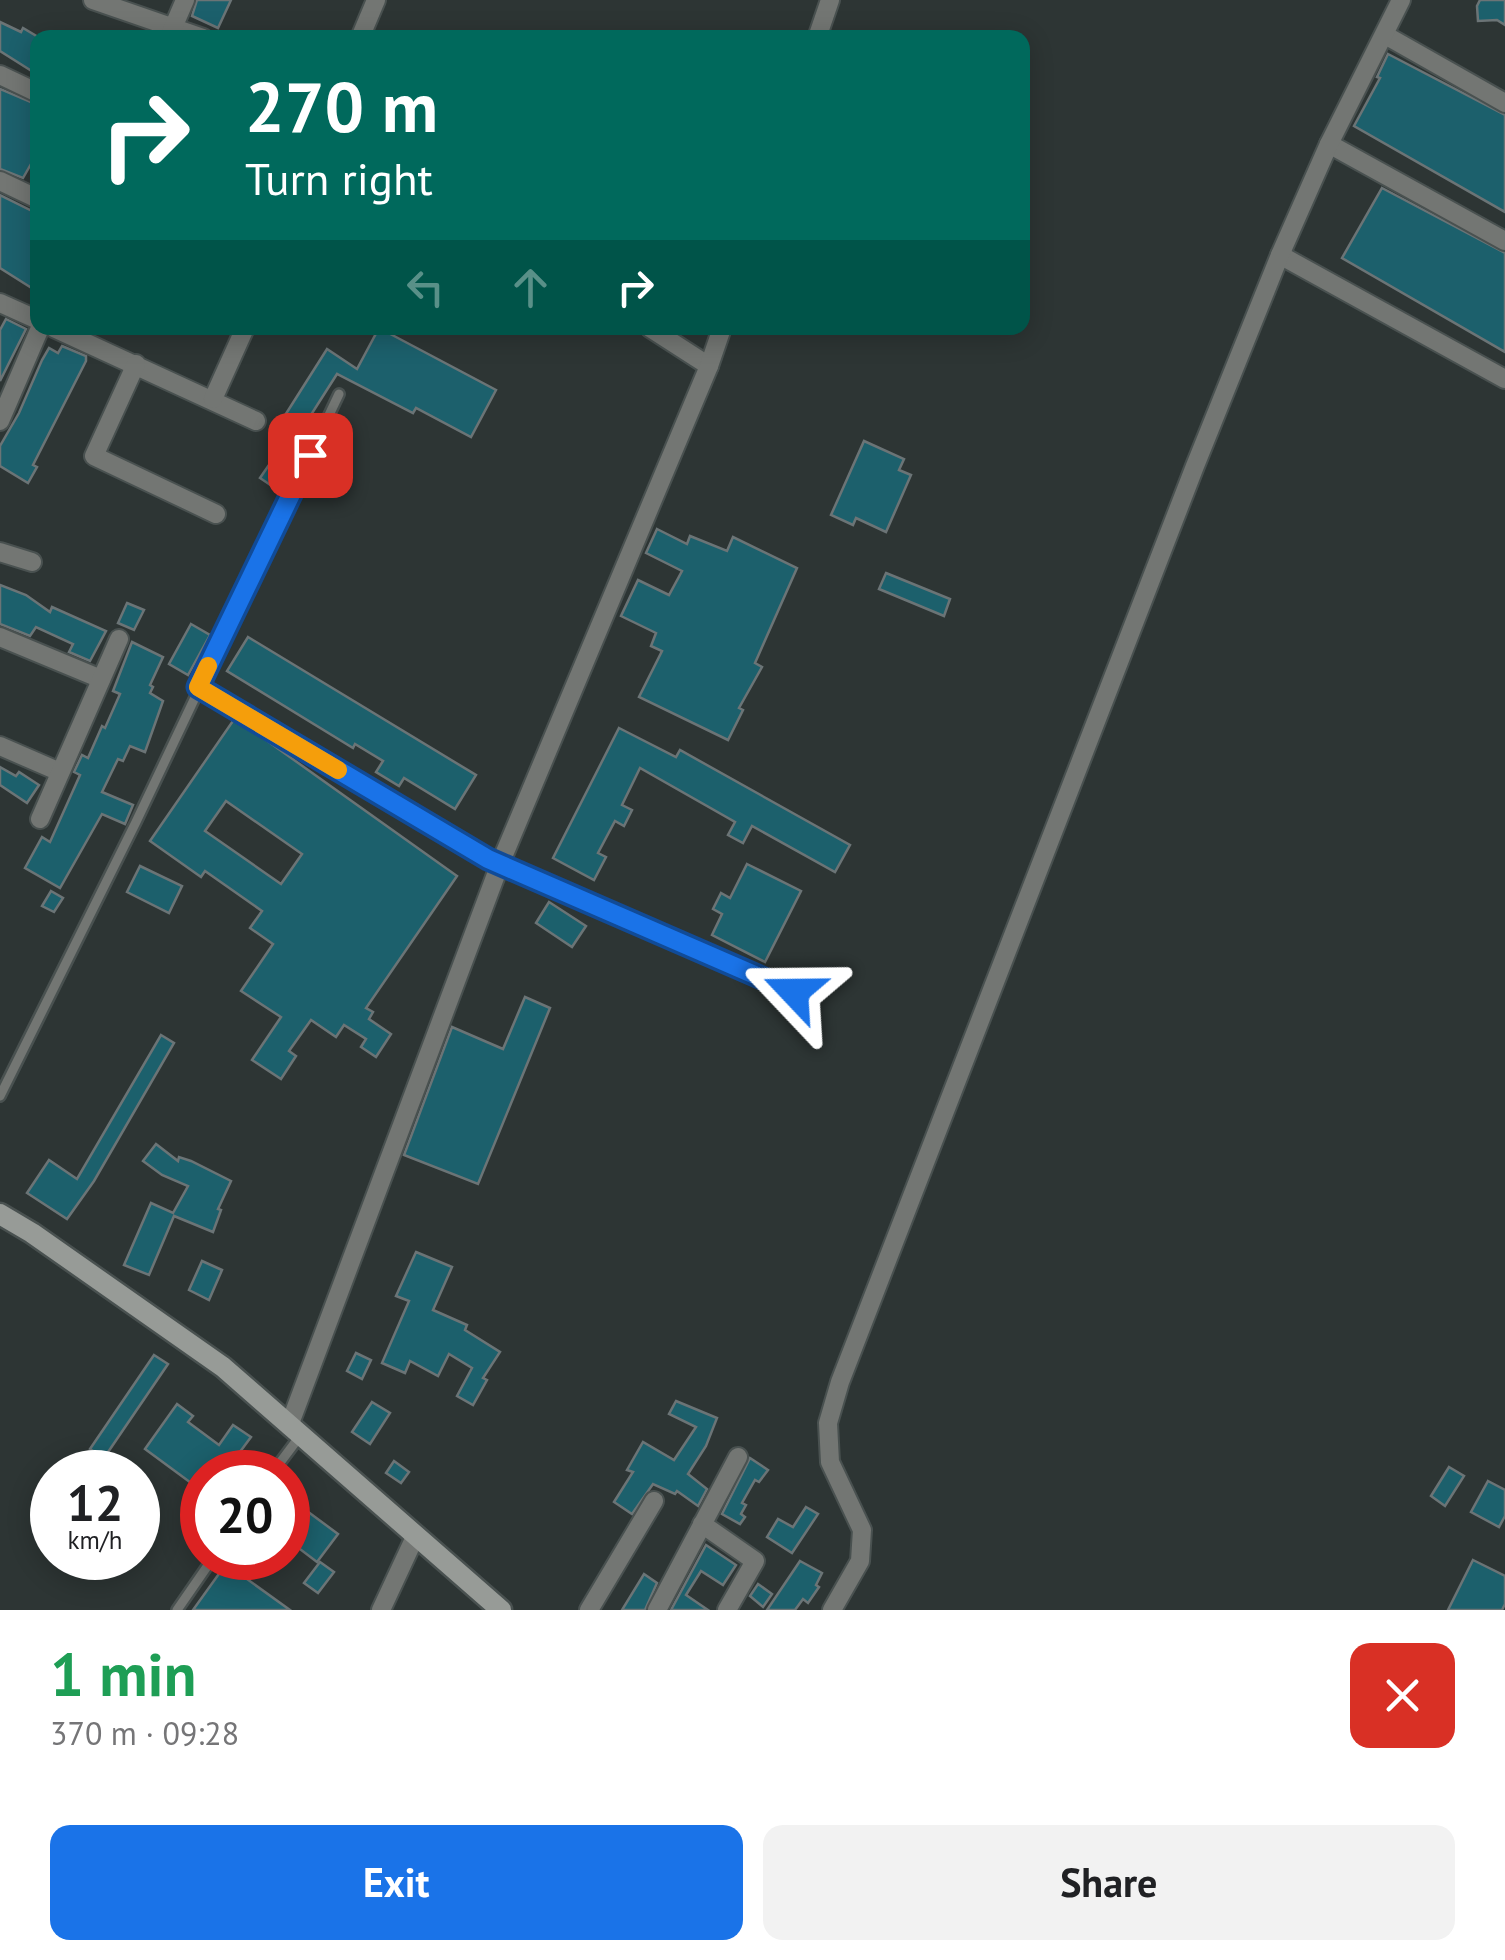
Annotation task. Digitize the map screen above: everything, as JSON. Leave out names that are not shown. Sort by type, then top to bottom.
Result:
[{"type":"main road","points":[[0,1214],[223,1367],[501,1610]]},
{"type":"street","points":[[93,0],[162,30]]},
{"type":"street","points":[[176,30],[185,0]]},
{"type":"street","points":[[820,30],[830,0]]},
{"type":"street","points":[[832,1610],[860,1561],[862,1530],[830,1462],[828,1423],[840,1382],[1280,255],[1329,144],[1401,0]]},
{"type":"street","points":[[362,30],[368,3]]},
{"type":"street","points":[[1386,35],[1505,102]]},
{"type":"street","points":[[0,75],[30,89]]},
{"type":"street","points":[[1329,144],[1505,241]]},
{"type":"street","points":[[0,182],[30,195]]},
{"type":"street","points":[[1280,255],[1505,379]]},
{"type":"street","points":[[0,302],[30,316]]},
{"type":"street","points":[[0,421],[37,335]]},
{"type":"street","points":[[70,335],[256,421]]},
{"type":"street","points":[[212,398],[242,335]]},
{"type":"street","points":[[661,335],[709,366]]},
{"type":"street","points":[[295,1431],[500,864],[720,335]]},
{"type":"street","points":[[136,364],[94,456],[216,514]]},
{"type":"street","points":[[0,552],[32,562]]},
{"type":"street","points":[[0,637],[101,678]]},
{"type":"street","points":[[40,819],[118,640]]},
{"type":"street","points":[[0,746],[60,772]]},
{"type":"street","points":[[657,1610],[738,1457]]},
{"type":"street","points":[[590,1610],[654,1501]]},
{"type":"street","points":[[702,1524],[755,1561],[727,1610]]},
{"type":"street","points":[[381,1610],[416,1537]]},
{"type":"lane","points":[[0,1096],[136,822],[339,394]]},
{"type":"lane","points":[[198,687],[500,864],[794,992]]},
{"type":"lane","points":[[285,1450],[295,1431]]},
{"type":"lane","points":[[177,1610],[198,1580]]},
{"type":"building","points":[[197,0],[231,0],[218,28],[192,16]]},
{"type":"building","points":[[1480,0],[1505,0],[1505,25],[1497,20],[1478,21]]},
{"type":"building","points":[[0,22],[30,32],[30,70],[0,51]]},
{"type":"building","points":[[1388,54],[1505,115],[1505,212],[1354,126],[1380,78],[1377,77]]},
{"type":"building","points":[[0,89],[30,102],[30,166],[23,178],[0,169]]},
{"type":"building","points":[[1382,188],[1505,253],[1505,352],[1342,258]]},
{"type":"building","points":[[0,195],[30,210],[30,287],[0,268]]},
{"type":"building","points":[[6,319],[26,329],[0,381],[0,330]]},
{"type":"building","points":[[375,335],[392,335],[496,390],[471,437],[337,374],[295,440],[277,428],[327,349],[357,369]]},
{"type":"building","points":[[62,346],[86,356],[86,361],[33,465],[37,467],[28,483],[0,466],[0,446],[49,348],[58,353]]},
{"type":"building","points":[[864,441],[904,459],[899,470],[911,475],[886,532],[856,518],[853,525],[831,515]]},
{"type":"building","points":[[271,462],[283,470],[272,486],[260,478]]},
{"type":"building","points":[[657,529],[687,544],[690,536],[727,551],[733,537],[797,568],[755,663],[762,667],[739,708],[743,710],[728,740],[639,697],[662,651],[651,646],[656,633],[621,616],[638,580],[669,595],[682,571],[646,553]]},
{"type":"building","points":[[886,573],[950,599],[944,616],[879,589]]},
{"type":"building","points":[[0,585],[26,595],[50,612],[52,607],[106,631],[90,661],[69,652],[73,644],[36,627],[30,636],[0,624]]},
{"type":"building","points":[[127,603],[144,610],[134,630],[118,623]]},
{"type":"building","points":[[191,624],[210,635],[188,675],[169,664]]},
{"type":"building","points":[[248,637],[476,775],[455,809],[404,778],[399,786],[376,772],[383,761],[355,744],[353,748],[227,671]]},
{"type":"building","points":[[132,642],[163,657],[150,693],[163,701],[145,752],[130,746],[123,761],[118,759],[102,792],[133,805],[125,824],[102,814],[60,888],[25,868],[42,837],[50,842],[80,775],[74,772],[82,755],[88,758],[102,726],[105,728],[120,694],[113,691]]},
{"type":"building","points":[[235,718],[457,876],[366,1008],[373,1012],[369,1019],[391,1034],[376,1057],[361,1047],[366,1039],[344,1025],[336,1037],[311,1020],[289,1051],[296,1056],[281,1079],[252,1060],[281,1017],[241,991],[273,944],[250,928],[262,911],[205,871],[201,877],[150,841]],"holes":[[[226,801],[302,854],[281,884],[205,831]]]},
{"type":"building","points":[[619,728],[676,757],[680,750],[850,845],[835,872],[752,826],[743,843],[728,835],[735,822],[640,768],[622,805],[632,810],[624,826],[615,821],[598,853],[606,857],[594,880],[553,858]]},
{"type":"building","points":[[0,767],[16,776],[19,772],[39,785],[27,803],[0,785]]},
{"type":"building","points":[[747,864],[801,891],[765,962],[712,935],[722,914],[713,909],[721,893],[730,898]]},
{"type":"building","points":[[140,866],[182,886],[169,913],[127,892]]},
{"type":"building","points":[[51,891],[63,898],[54,912],[42,906]]},
{"type":"building","points":[[549,902],[586,926],[572,947],[536,923]]},
{"type":"building","points":[[525,997],[550,1008],[478,1184],[404,1155],[452,1027],[503,1049]]},
{"type":"building","points":[[161,1035],[174,1043],[94,1181],[67,1219],[27,1193],[49,1160],[77,1179]]},
{"type":"building","points":[[156,1144],[178,1161],[179,1157],[191,1161],[231,1181],[213,1232],[174,1216],[149,1275],[124,1265],[151,1203],[173,1213],[188,1186],[162,1175],[143,1161]]},
{"type":"building","points":[[416,1252],[452,1267],[433,1310],[467,1325],[465,1330],[500,1352],[483,1378],[487,1380],[473,1405],[457,1396],[472,1368],[449,1354],[438,1376],[410,1361],[405,1373],[382,1363],[409,1301],[396,1296]]},
{"type":"building","points":[[202,1261],[222,1270],[209,1300],[189,1290]]},
{"type":"building","points":[[356,1353],[371,1360],[362,1379],[347,1371]]},
{"type":"building","points":[[154,1355],[168,1364],[109,1450],[90,1449]]},
{"type":"building","points":[[676,1401],[717,1418],[706,1446],[688,1474],[707,1489],[698,1506],[677,1491],[675,1494],[653,1484],[632,1514],[614,1502],[633,1472],[627,1470],[643,1442],[674,1460],[696,1427],[669,1414]]},
{"type":"building","points":[[372,1402],[390,1413],[370,1444],[352,1432]]},
{"type":"building","points":[[177,1404],[193,1416],[188,1422],[219,1445],[233,1425],[251,1437],[241,1450],[180,1450],[180,1475],[160,1460],[160,1450],[145,1449]]},
{"type":"building","points":[[750,1458],[768,1470],[759,1482],[755,1480],[742,1503],[746,1505],[741,1514],[745,1517],[740,1524],[722,1514]]},
{"type":"building","points":[[394,1461],[409,1472],[401,1483],[386,1473]]},
{"type":"building","points":[[1449,1467],[1464,1476],[1445,1506],[1431,1496]]},
{"type":"building","points":[[1488,1481],[1505,1490],[1505,1516],[1499,1527],[1471,1512]]},
{"type":"building","points":[[806,1507],[818,1514],[792,1553],[767,1537],[778,1519],[793,1527]]},
{"type":"building","points":[[310,1513],[338,1534],[317,1562],[310,1557]]},
{"type":"building","points":[[706,1545],[736,1565],[723,1585],[701,1571],[686,1595],[708,1610],[671,1610]]},
{"type":"building","points":[[1473,1560],[1505,1576],[1502,1610],[1448,1610]]},
{"type":"building","points":[[800,1561],[822,1573],[816,1585],[819,1587],[808,1603],[803,1599],[795,1610],[767,1610]]},
{"type":"building","points":[[320,1562],[334,1572],[318,1593],[304,1583]]},
{"type":"building","points":[[644,1574],[657,1583],[645,1610],[622,1610]]},
{"type":"building","points":[[215,1580],[248,1580],[290,1610],[193,1610]]},
{"type":"building","points":[[758,1584],[772,1594],[763,1607],[750,1596]]},
{"type":"slow traffic","points":[[208,666],[198,687],[338,770]]},
{"type":"route","points":[[310,455],[198,687],[488,859],[794,992]]}]
